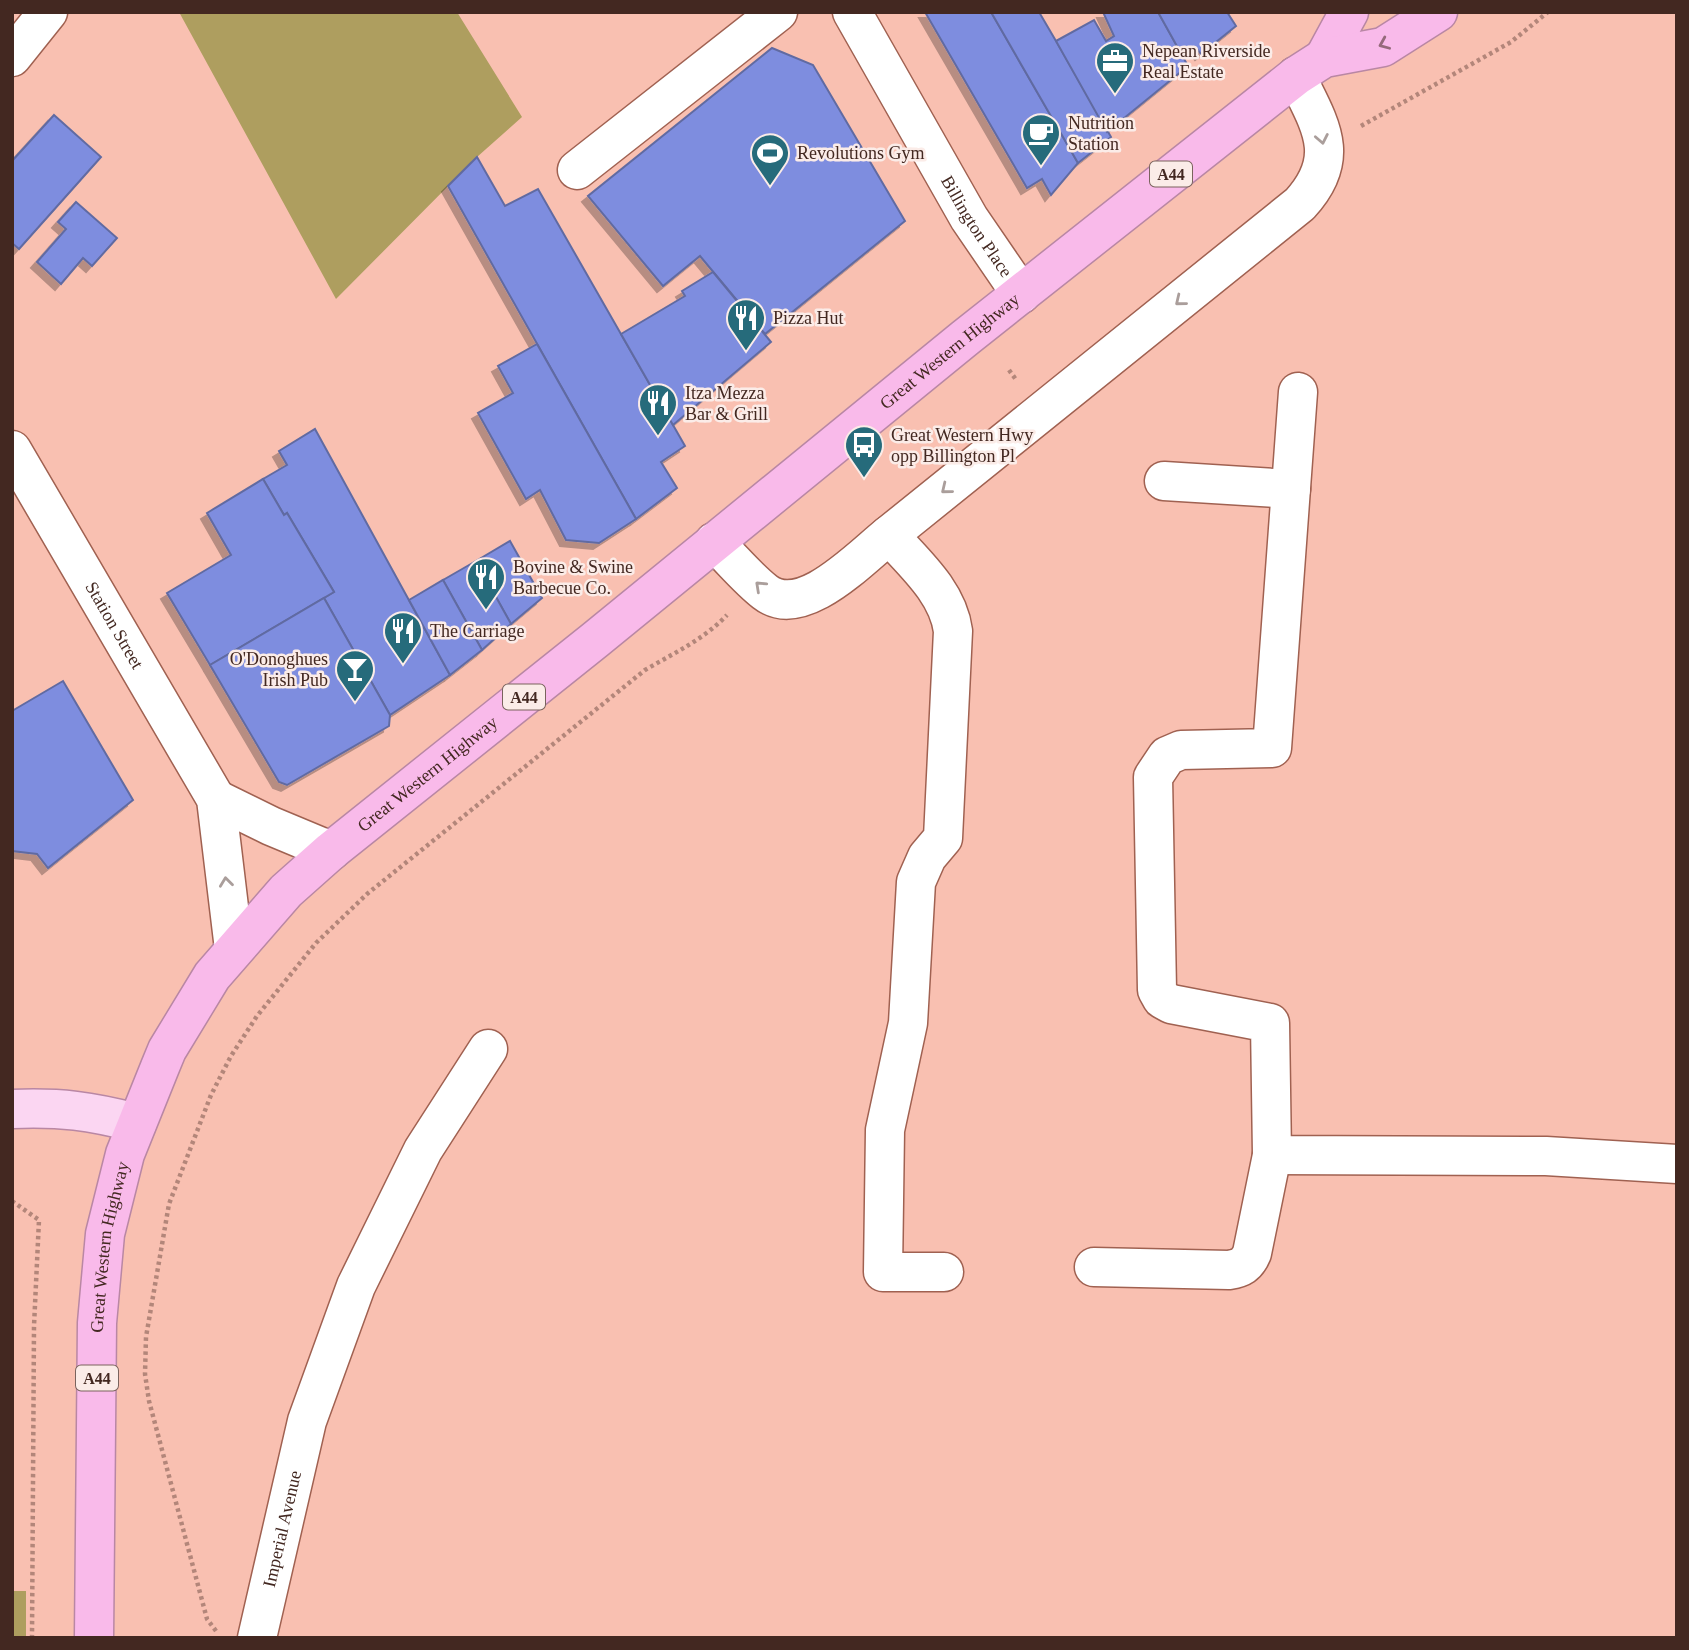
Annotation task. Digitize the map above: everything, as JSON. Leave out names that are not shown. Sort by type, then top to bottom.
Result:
[{"type":"highway","name":"Great Western Highway","points":[[94,1638],[99,1311],[105,1234],[125,1154],[167,1050],[212,976],[286,891],[331,851],[1021,294],[1310,67],[1349,12]]},
{"type":"highway","name":"Great Western Highway","points":[[1310,67],[1383,47],[1438,12]]},
{"type":"main road","points":[[12,1109],[90,1111],[137,1123]]},
{"type":"street","points":[[12,57],[48,12]]},
{"type":"street","points":[[577,170],[778,12]]},
{"type":"street","name":"Billington Place","points":[[852,12],[969,218],[1021,294]]},
{"type":"street","points":[[715,542],[763,591],[782,601],[809,596],[889,535],[1310,194],[1326,160],[1310,67]]},
{"type":"street","points":[[1094,1266],[1229,1270],[1240,1268],[1248,1262],[1252,1253],[1272,1155],[1270,1023],[1171,1004],[1162,999],[1157,990],[1153,777],[1167,756],[1181,750],[1272,748],[1298,392]]},
{"type":"street","name":"Station Street","points":[[15,460],[216,799],[234,949]]},
{"type":"street","points":[[1164,481],[1291,489]]},
{"type":"street","points":[[889,535],[937,590],[951,615],[953,631],[943,838],[927,856],[916,882],[908,1023],[885,1130],[883,1272],[944,1272]]},
{"type":"street","points":[[216,799],[331,851]]},
{"type":"street","name":"Imperial Avenue","points":[[257,1638],[307,1421],[356,1286],[423,1150],[488,1049]]},
{"type":"street","points":[[1272,1155],[1546,1156],[1677,1164]]},
{"type":"path","points":[[1324,145],[1511,42],[1548,12]]},
{"type":"path","points":[[218,1634],[207,1619],[149,1401],[144,1359],[169,1204],[216,1086],[257,1016],[316,943],[341,918],[645,670],[688,647],[709,632],[757,584]]},
{"type":"path","points":[[12,1201],[40,1220],[34,1326],[32,1638]]},
{"type":"shaded area","points":[[179,12],[457,12],[522,117],[477,157],[336,299]]},
{"type":"shaded area","points":[[12,1591],[26,1591],[26,1638],[12,1638]]},
{"type":"building","points":[[925,12],[991,12],[1078,163],[1051,195],[1042,179],[1027,188]]},
{"type":"building","points":[[991,12],[1039,12],[1056,41],[1111,137],[1078,163]]},
{"type":"building","points":[[1103,12],[1158,12],[1188,66],[1107,132],[1056,41],[1094,20],[1106,41],[1114,36]]},
{"type":"building","points":[[1158,12],[1227,12],[1236,26],[1201,54],[1197,49],[1183,57]]},
{"type":"building","points":[[772,48],[813,65],[905,221],[765,334],[700,256],[663,286],[588,196]]},
{"type":"building","points":[[54,115],[101,157],[19,249],[12,243],[12,161]]},
{"type":"building","points":[[477,157],[505,206],[538,189],[685,446],[661,462],[677,488],[636,519],[448,186]]},
{"type":"building","points":[[76,202],[117,238],[92,266],[83,258],[61,284],[37,262],[66,229],[58,222]]},
{"type":"building","points":[[713,272],[771,342],[673,425],[621,334],[685,296],[682,291]]},
{"type":"building","points":[[537,344],[636,519],[599,543],[566,540],[540,490],[526,499],[478,413],[513,393],[498,366]]},
{"type":"building","points":[[315,429],[450,675],[390,715],[324,598],[334,592],[287,513],[284,515],[263,479],[287,465],[279,451]]},
{"type":"building","points":[[263,479],[284,515],[287,513],[334,592],[210,665],[167,593],[231,555],[207,513]]},
{"type":"building","points":[[510,541],[542,598],[511,624],[476,561]]},
{"type":"building","points":[[476,561],[511,624],[482,650],[443,580]]},
{"type":"building","points":[[443,580],[482,650],[450,675],[409,600]]},
{"type":"building","points":[[324,598],[390,715],[389,726],[287,785],[279,782],[210,665]]},
{"type":"building","points":[[63,681],[133,800],[48,868],[37,854],[12,851],[12,711]]},
{"type":"place","name":"Nepean Riverside Real Estate","points":[[1115,95]]},
{"type":"place","name":"Nutrition Station","points":[[1041,167]]},
{"type":"place","name":"Revolutions Gym","points":[[770,187]]},
{"type":"place","name":"Pizza Hut","points":[[746,352]]},
{"type":"place","name":"Itza Mezza Bar & Grill","points":[[658,437]]},
{"type":"place","name":"Great Western Hwy opp Billington Pl","points":[[864,479]]},
{"type":"place","name":"Bovine & Swine Barbecue Co.","points":[[486,611]]},
{"type":"place","name":"The Carriage","points":[[403,665]]},
{"type":"place","name":"O'Donoghues Irish Pub","points":[[355,703]]}]
